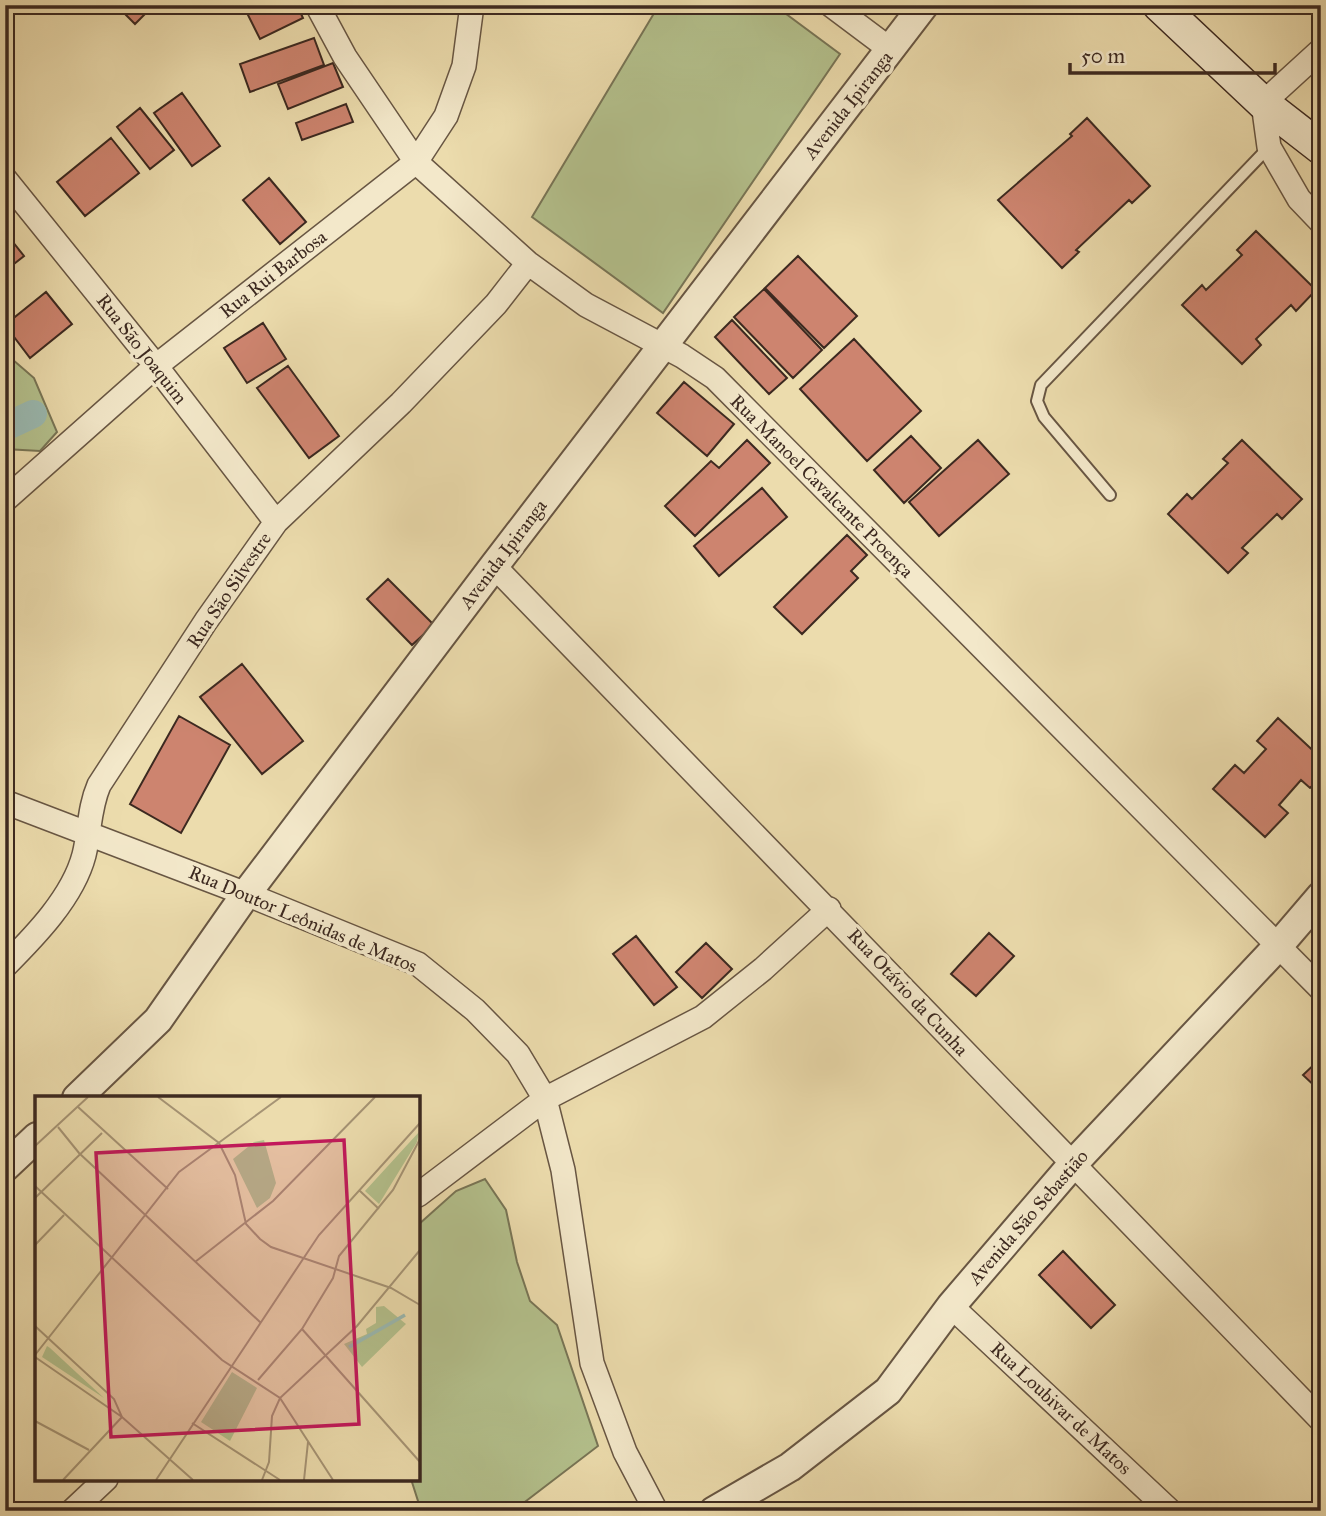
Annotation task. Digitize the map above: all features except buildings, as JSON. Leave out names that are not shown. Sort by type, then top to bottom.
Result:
[{"type":"main road","points":[[1159,5],[1262,103],[1321,148]]},
{"type":"street","name":"Rua Manoel Cavalcante Proença","points":[[317,5],[345,57],[416,162],[528,263],[586,304],[662,345],[715,378],[1321,989]]},
{"type":"street","name":"Rua Rui Barbosa","points":[[5,500],[156,366],[416,162],[446,116],[464,66],[472,5]]},
{"type":"street","points":[[831,5],[891,50]]},
{"type":"street","name":"Avenida Ipiranga","points":[[79,1096],[158,1020],[246,894],[662,345],[924,5]]},
{"type":"street","points":[[1321,50],[1262,103],[1269,147],[1298,199],[1321,222]]},
{"type":"street","name":"Rua São Joaquim","points":[[5,179],[156,366],[276,522]]},
{"type":"street","name":"Rua São Silvestre","points":[[5,967],[43,925],[76,876],[85,853],[87,832],[99,785],[206,621],[276,522],[411,394],[496,304],[528,263]]},
{"type":"street","name":"Rua Otávio da Cunha","points":[[494,566],[829,908],[1072,1165],[1321,1420]]},
{"type":"street","name":"Rua Doutor Leônidas de Matos","points":[[5,802],[246,894],[418,964],[475,1010],[518,1054],[545,1098],[563,1170],[592,1363],[625,1452],[656,1511]]},
{"type":"street","name":"Avenida São Sebastião","points":[[714,1511],[790,1467],[888,1391],[951,1306],[1072,1165],[1279,945],[1321,896]]},
{"type":"street","points":[[420,1193],[545,1098],[704,1017],[763,969],[829,908]]},
{"type":"street","points":[[5,1167],[35,1139]]},
{"type":"street","name":"Rua Loubivar de Matos","points":[[951,1306],[1170,1511]]},
{"type":"street","points":[[72,1511],[104,1481]]},
{"type":"lane","points":[[1110,495],[1044,416],[1037,401],[1041,385],[1269,147]]},
{"type":"green space","points":[[659,5],[774,5],[840,54],[663,313],[532,217]]},
{"type":"green space","points":[[5,353],[34,378],[57,432],[40,451],[5,449]]},
{"type":"green space","points":[[485,1179],[506,1210],[517,1262],[530,1301],[557,1325],[598,1446],[513,1511],[413,1511],[418,1501],[412,1481],[420,1481],[420,1223],[456,1191]]},
{"type":"waterway","points":[[5,427],[33,414]]}]
